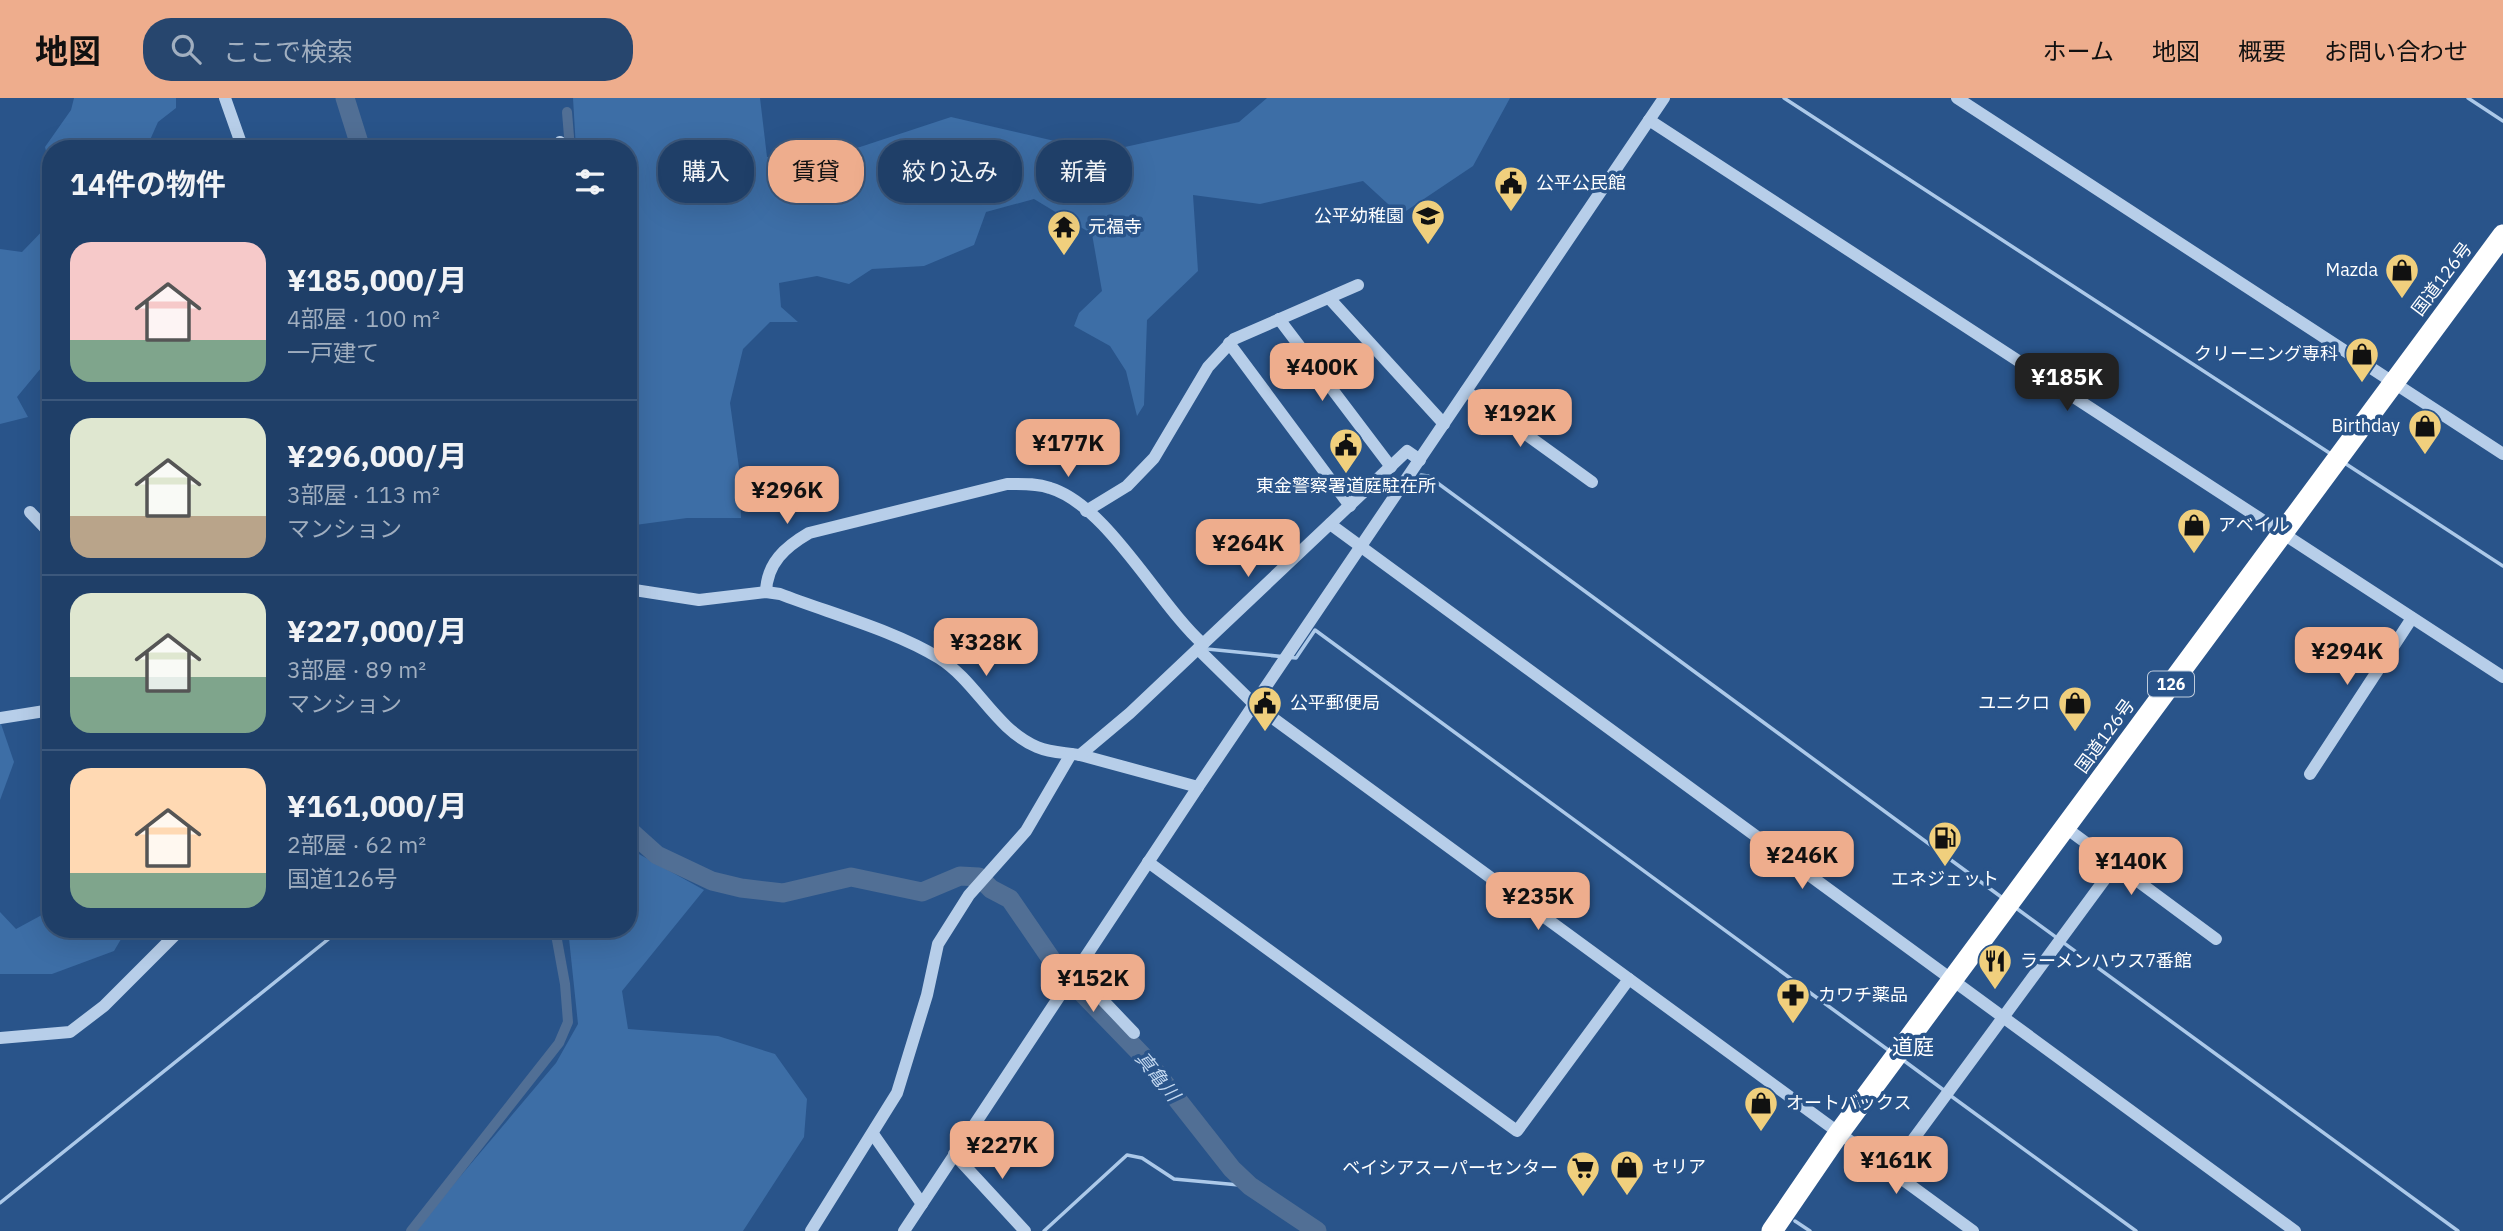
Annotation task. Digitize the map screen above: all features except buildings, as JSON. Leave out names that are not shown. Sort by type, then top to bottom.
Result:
[{"type":"highway","name":"国道126号","points":[[1772,1231],[1839,1133],[1954,982],[2503,235]]},
{"type":"street","points":[[225,98],[240,140]]},
{"type":"street","points":[[904,1231],[1198,787],[1664,98]]},
{"type":"street","points":[[1957,98],[2503,454]]},
{"type":"street","points":[[1649,120],[2503,677]]},
{"type":"street","points":[[1086,511],[1127,486],[1154,458],[1208,367],[1229,343],[1358,285]]},
{"type":"street","points":[[1329,298],[1444,424]]},
{"type":"street","points":[[1279,319],[1391,467]]},
{"type":"street","points":[[1229,343],[1350,506]]},
{"type":"street","points":[[1466,391],[1592,482]]},
{"type":"street","points":[[811,1231],[897,1093],[927,995],[938,944],[969,895],[1026,831],[1075,755],[1200,646],[1407,451],[1420,460]]},
{"type":"street","points":[[766,592],[766,576],[775,560],[790,544],[809,533],[1007,484],[1051,488],[1086,511],[1140,566],[1170,610],[1255,705],[1973,1231]]},
{"type":"street","points":[[30,512],[42,525]]},
{"type":"street","points":[[1330,524],[2295,1231]]},
{"type":"street","points":[[637,590],[699,600],[766,592],[780,594],[917,646],[956,671],[1010,730],[1036,747],[1198,787]]},
{"type":"street","points":[[2310,774],[2412,618]]},
{"type":"street","points":[[0,718],[42,711]]},
{"type":"street","points":[[2066,828],[2216,939]]},
{"type":"street","points":[[1148,862],[1517,1131],[1629,979]]},
{"type":"street","points":[[1891,1171],[2116,864]]},
{"type":"street","points":[[0,1038],[70,1032],[104,1006],[172,938]]},
{"type":"street","points":[[1076,972],[1134,1033]]},
{"type":"street","points":[[873,1134],[922,1204]]},
{"type":"street","points":[[954,1154],[1025,1231]]},
{"type":"shaded area","points":[[74,98],[176,98],[176,108],[158,122],[150,140],[50,140],[71,110]]},
{"type":"shaded area","points":[[573,98],[760,98],[768,157],[768,203],[864,203],[864,146],[878,141],[878,203],[1019,203],[986,212],[974,245],[924,266],[872,269],[849,284],[817,276],[779,283],[781,307],[798,322],[770,322],[743,349],[730,403],[740,475],[741,518],[687,518],[637,525],[637,140],[575,140]]},
{"type":"shaded area","points":[[1267,98],[1510,98],[1473,166],[1400,215],[1363,181],[1260,204],[1193,195],[1198,271],[1147,320],[1144,405],[1137,416],[1126,371],[1110,346],[1074,326],[1079,313],[1102,291],[1092,234],[1041,203],[1132,203],[1132,145],[1239,122]]},
{"type":"shaded area","points":[[951,117],[1050,140],[1036,140],[1036,200],[1022,202],[1022,140],[881,140]]},
{"type":"shaded area","points":[[42,231],[42,367],[17,397],[28,417],[0,424],[0,249],[22,252]]},
{"type":"shaded area","points":[[0,721],[14,762],[0,800]]},
{"type":"shaded area","points":[[637,853],[704,890],[622,991],[628,1029],[718,1036],[775,1054],[807,1099],[804,1137],[743,1231],[414,1231],[556,1063],[578,1024],[569,938],[637,938]]},
{"type":"shaded area","points":[[0,912],[16,929],[42,915],[42,938],[122,938],[114,951],[52,974],[0,974]]},
{"type":"waterway","name":"真亀川","points":[[345,98],[358,140]]},
{"type":"waterway","points":[[1784,98],[2331,454]]},
{"type":"waterway","points":[[2468,98],[2503,121]]},
{"type":"waterway","points":[[567,112],[569,140]]},
{"type":"waterway","points":[[2343,462],[2503,566]]},
{"type":"waterway","points":[[1421,475],[1428,476],[2004,899]]},
{"type":"waterway","points":[[1207,649],[1296,658],[1315,630],[1891,1052]]},
{"type":"waterway","name":"真亀川","points":[[637,837],[657,855],[712,881],[783,893],[851,877],[922,892],[960,876],[979,877],[991,889],[1010,899],[1056,966],[1143,1056],[1232,1169],[1250,1186],[1317,1231]]},
{"type":"waterway","points":[[2016,908],[2458,1231]]},
{"type":"waterway","points":[[0,1203],[330,938]]},
{"type":"waterway","points":[[411,1231],[559,1043],[568,1022],[565,984],[557,938]]},
{"type":"waterway","points":[[1903,1060],[1945,1091]]},
{"type":"waterway","points":[[1951,1096],[2136,1231]]},
{"type":"waterway","points":[[1044,1231],[1127,1155],[1142,1158],[1174,1179],[1250,1186]]},
{"type":"waterway","points":[[1795,1221],[1810,1231]]},
{"type":"place","name":"公平公民館","points":[[1511,213]]},
{"type":"place","name":"公平幼稚園","points":[[1428,246]]},
{"type":"place","name":"元福寺","points":[[1064,257]]},
{"type":"place","name":"Mazda","points":[[2402,300]]},
{"type":"place","name":"クリーニング専科","points":[[2362,384]]},
{"type":"place","name":"Birthday","points":[[2425,456]]},
{"type":"place","name":"東金警察署道庭駐在所","points":[[1346,475]]},
{"type":"place","name":"アベイル","points":[[2194,555]]},
{"type":"place","name":"公平郵便局","points":[[1265,733]]},
{"type":"place","name":"ユニクロ","points":[[2075,733]]},
{"type":"place","name":"エネジェット","points":[[1945,868]]},
{"type":"place","name":"ラーメンハウス7番館","points":[[1995,991]]},
{"type":"place","name":"カワチ薬品","points":[[1793,1025]]},
{"type":"place","name":"オートバックス","points":[[1761,1133]]},
{"type":"place","name":"セリア","points":[[1627,1197]]},
{"type":"place","name":"ベイシアスーパーセンター","points":[[1583,1198]]},
{"type":"district","name":"道庭","points":[[1913,1047]]}]
